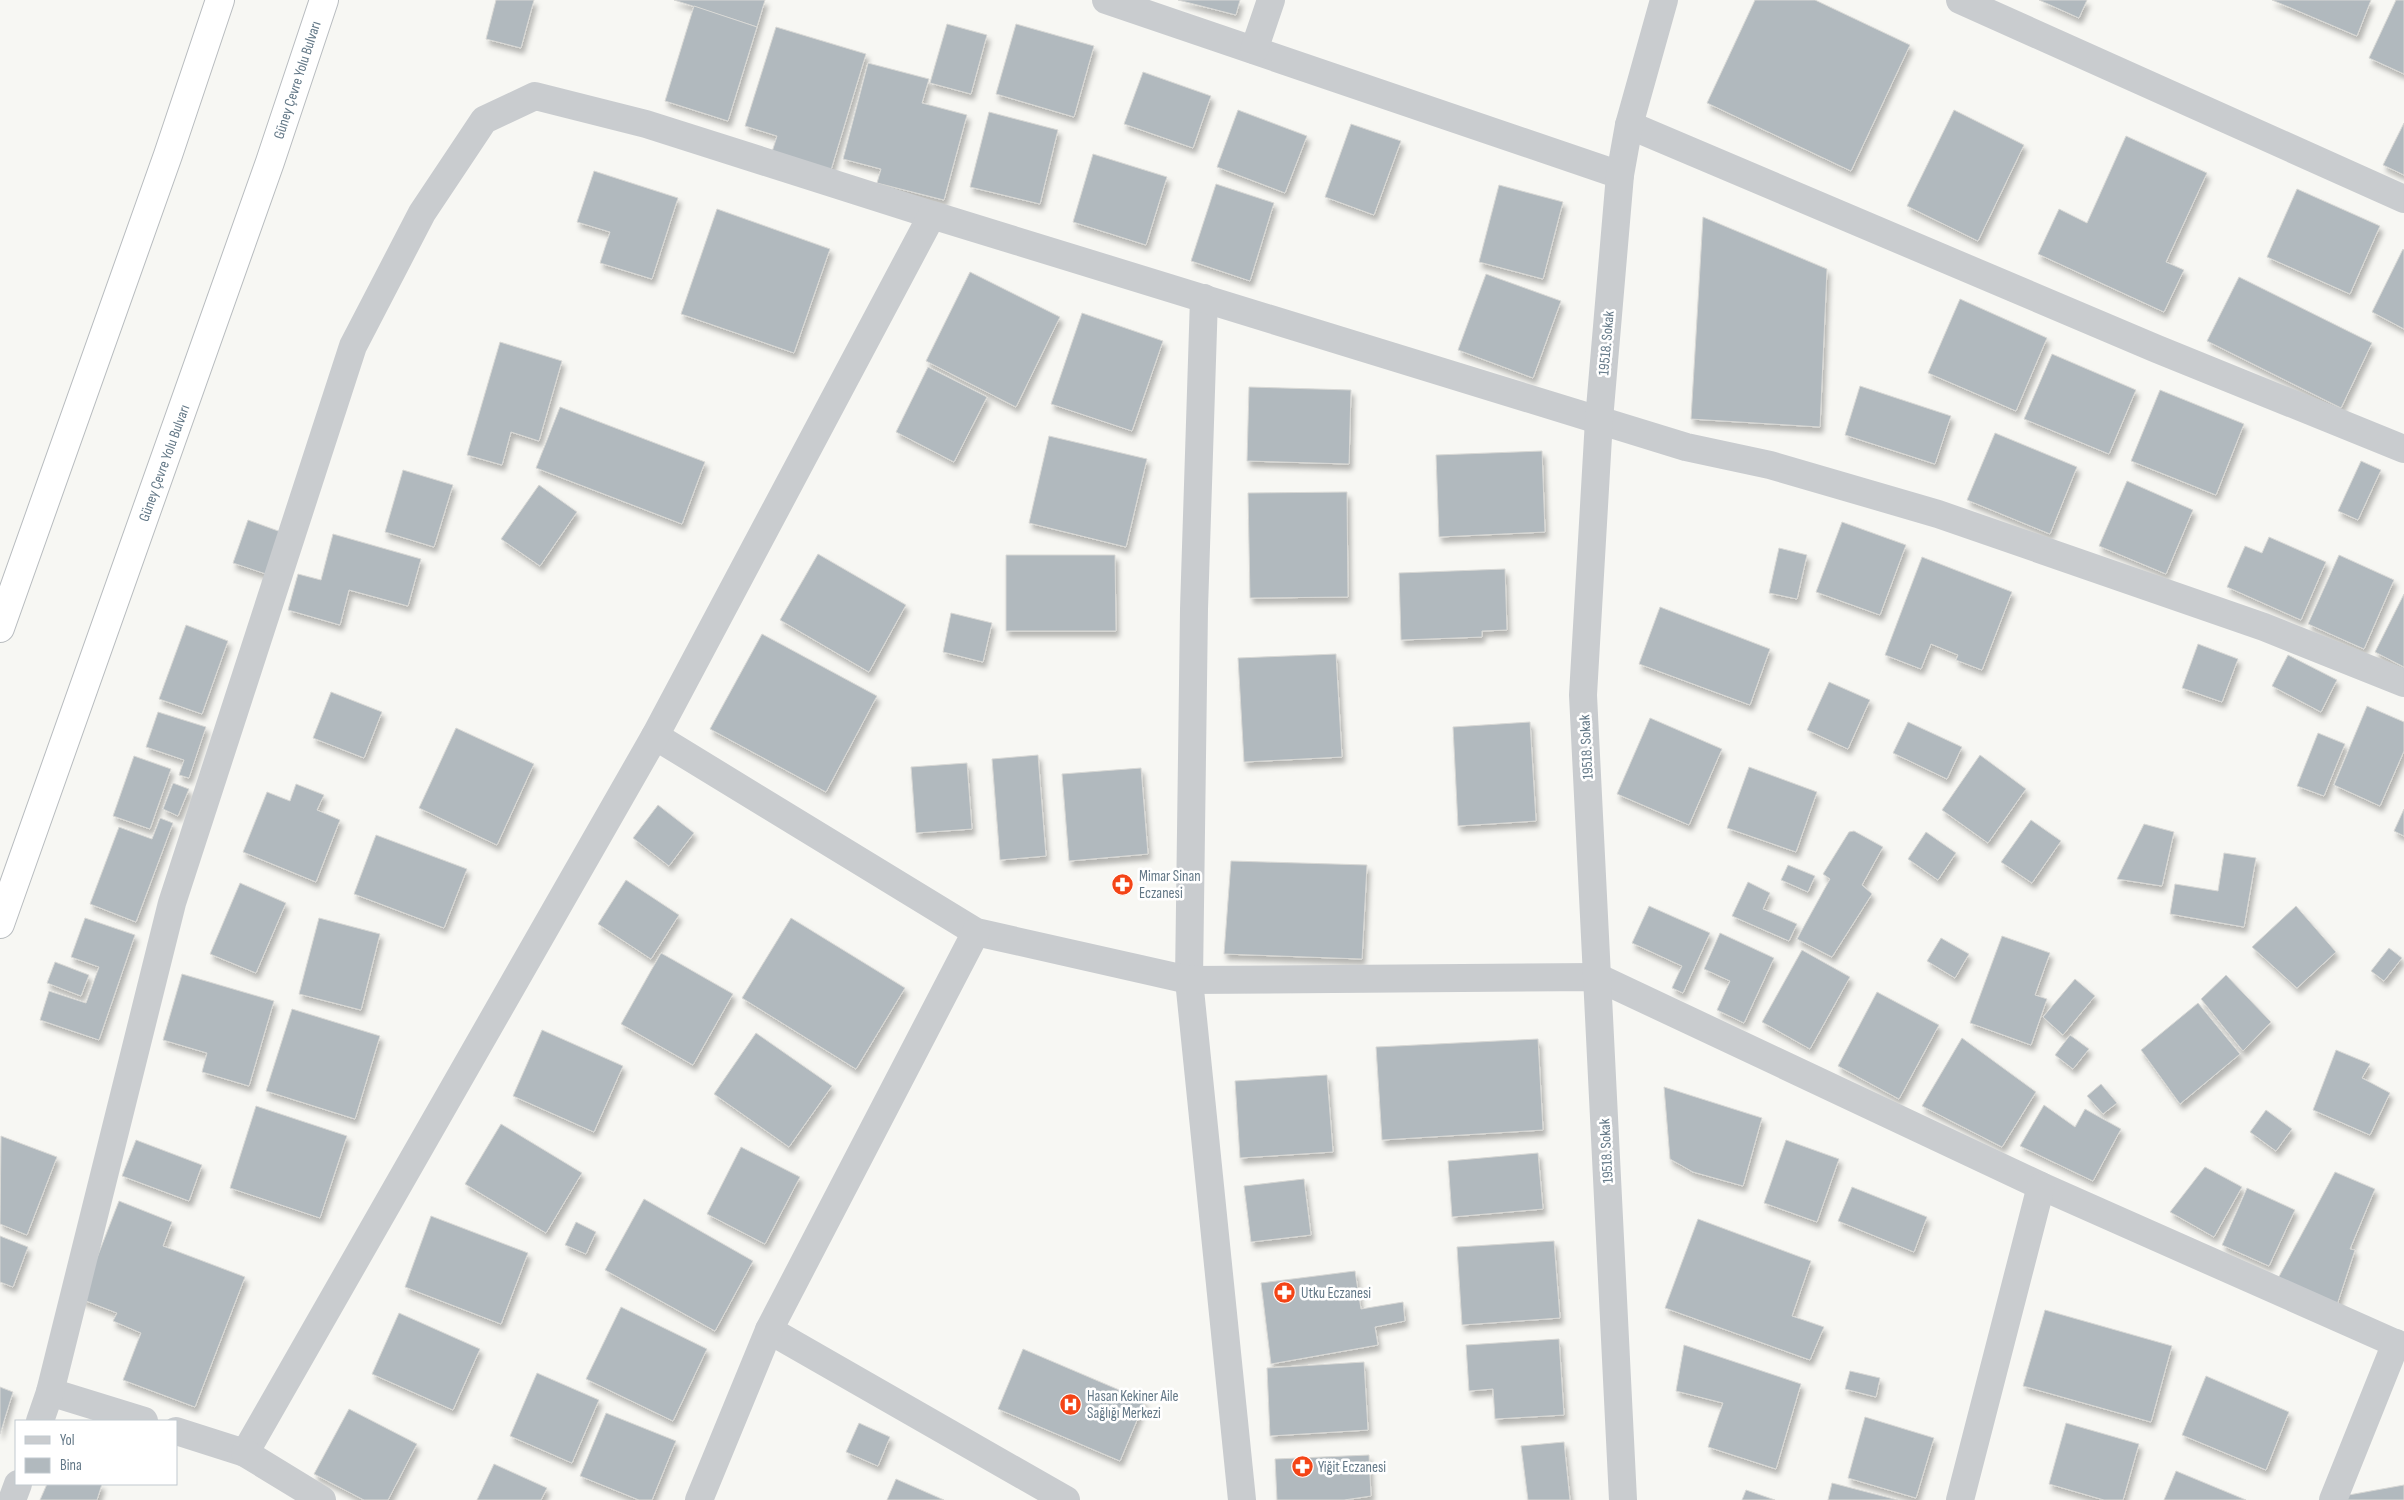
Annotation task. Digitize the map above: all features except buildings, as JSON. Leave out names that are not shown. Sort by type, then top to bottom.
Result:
[{"type":"highway","points":[[0,628],[168,155],[220,0]]},
{"type":"highway","name":"Güney Çevre Yolu Bulvarı","points":[[0,924],[270,162],[324,0]]},
{"type":"street","points":[[1106,0],[1620,175]]},
{"type":"street","points":[[1254,50],[1271,0]]},
{"type":"street","name":"19518. Sokak","points":[[1623,1500],[1583,695],[1600,420],[1620,175],[1629,125],[1664,0]]},
{"type":"street","points":[[1960,0],[2404,199]]},
{"type":"street","points":[[40,1420],[50,1392],[172,903],[353,346],[422,213],[484,120],[535,96],[646,124],[932,216],[1686,447],[1770,465],[1938,514],[2264,627],[2404,683]]},
{"type":"street","points":[[1629,125],[2111,329],[2404,449]]},
{"type":"street","points":[[245,1452],[655,736],[932,216]]},
{"type":"street","points":[[1204,298],[1194,609],[1189,980],[1242,1500]]},
{"type":"street","points":[[655,736],[976,932],[1189,980],[1597,977],[2041,1186],[2400,1345],[2333,1500]]},
{"type":"street","points":[[699,1500],[768,1330],[976,932]]},
{"type":"street","points":[[1960,1500],[2041,1186]]},
{"type":"street","points":[[768,1330],[1066,1500]]},
{"type":"street","points":[[50,1392],[141,1420]]},
{"type":"street","points":[[178,1432],[245,1452],[322,1500]]},
{"type":"street","points":[[12,1500],[18,1485]]},
{"type":"place","name":"Mimar Sinan Eczanesi","points":[[1123,885]]},
{"type":"place","name":"Utku Eczanesi","points":[[1285,1293]]},
{"type":"place","name":"Hasan Kekiner Aile Sağlığı Merkezi","points":[[1071,1405]]},
{"type":"place","name":"Yiğit Eczanesi","points":[[1302,1467]]}]
